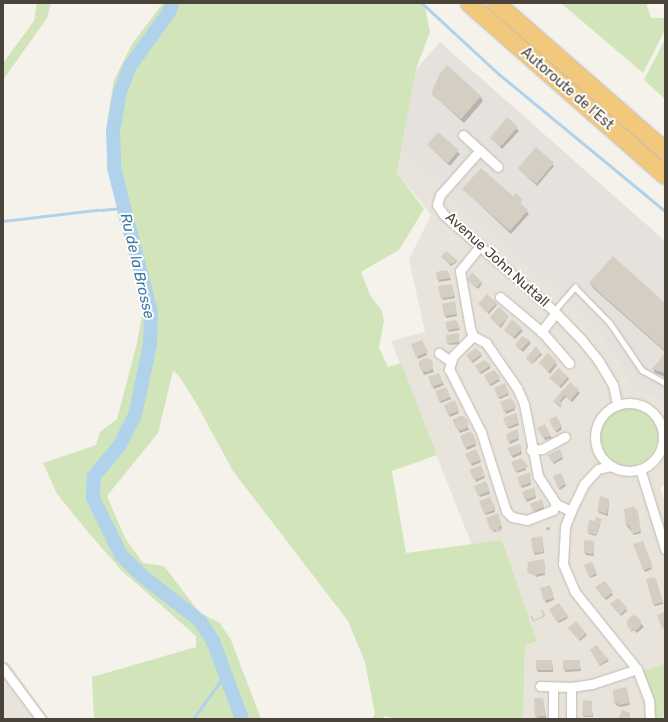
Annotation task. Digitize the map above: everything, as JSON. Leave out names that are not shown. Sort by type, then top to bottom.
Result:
[{"type":"highway","name":"Autoroute de l’Est","points":[[468,3],[665,174]]},
{"type":"highway","name":"Autoroute de l’Est","points":[[496,3],[665,151]]},
{"type":"street","points":[[463,135],[498,167]]},
{"type":"street","name":"Avenue John Nuttall","points":[[480,150],[440,195],[436,205],[555,312],[598,360],[612,385],[617,404]]},
{"type":"street","points":[[473,336],[460,271],[480,246]]},
{"type":"street","name":"Avenue John Nuttall","points":[[500,297],[541,332],[569,363]]},
{"type":"street","name":"Avenue John Nuttall","points":[[541,332],[555,312]]},
{"type":"street","points":[[473,336],[450,361],[449,369],[453,380],[481,432],[506,511],[512,517],[527,520],[547,514],[556,504]]},
{"type":"street","points":[[473,336],[486,343],[517,388],[524,404],[531,450],[538,476],[556,504],[571,511]]},
{"type":"street","points":[[439,354],[450,361]]},
{"type":"street","points":[[638,403],[647,407],[661,423],[664,444],[659,454],[651,463],[640,469],[621,470],[611,466],[598,450],[596,428],[608,410],[617,404],[638,403]]},
{"type":"street","points":[[531,450],[542,449],[565,437]]},
{"type":"street","points":[[611,466],[598,468],[584,484],[565,526],[563,564],[568,579],[588,610],[624,650],[637,669],[650,700],[650,719]]},
{"type":"street","points":[[640,469],[665,549]]},
{"type":"street","points":[[3,668],[41,719]]},
{"type":"street","points":[[540,686],[571,687],[592,684],[637,669]]},
{"type":"street","points":[[553,687],[554,719]]},
{"type":"street","points":[[571,687],[571,719]]},
{"type":"lane","points":[[555,312],[574,287],[610,323],[642,370],[665,383]]},
{"type":"shaded area","points":[[440,42],[665,241],[665,401],[633,391],[616,356],[578,310],[447,197],[450,193],[401,151],[416,69]]},
{"type":"shaded area","points":[[401,151],[450,193],[447,197],[578,310],[616,356],[633,391],[665,401],[665,484],[660,488],[665,503],[665,719],[523,719],[525,646],[537,641],[502,540],[472,545],[391,341],[425,332],[409,259],[431,215],[397,173]]},
{"type":"shaded area","points":[[3,662],[8,662],[49,719],[3,719]]},
{"type":"green space","points":[[37,3],[51,3],[47,18],[3,80],[3,63],[34,21]]},
{"type":"green space","points":[[163,3],[424,3],[430,32],[416,69],[397,173],[424,209],[399,250],[361,272],[370,295],[382,311],[384,321],[379,348],[388,367],[401,363],[437,455],[392,471],[406,553],[502,540],[537,641],[525,646],[523,719],[400,719],[384,716],[384,719],[372,719],[375,714],[365,662],[348,621],[233,471],[196,403],[179,376],[173,371],[158,433],[107,496],[125,538],[143,563],[164,566],[200,613],[220,623],[231,640],[261,719],[94,719],[92,677],[196,647],[196,636],[121,570],[88,532],[57,494],[43,463],[96,445],[100,432],[117,419],[137,343],[143,309],[136,275],[118,216],[108,159],[107,121],[114,80],[132,44]]},
{"type":"green space","points":[[561,3],[646,3],[651,18],[665,18],[665,30],[643,73]]},
{"type":"green space","points":[[665,39],[665,99],[644,80]]},
{"type":"green space","points":[[629,408],[640,410],[653,421],[656,426],[658,437],[656,448],[645,461],[640,464],[629,466],[618,464],[605,453],[602,448],[600,437],[602,426],[613,413],[618,410]]},
{"type":"green space","points":[[665,664],[665,711],[661,719],[655,719],[653,702],[644,671]]},
{"type":"building","points":[[447,65],[481,96],[461,119],[431,94],[440,73]]},
{"type":"building","points":[[507,117],[518,127],[500,147],[490,138]]},
{"type":"building","points":[[438,132],[459,150],[448,163],[427,145]]},
{"type":"building","points":[[536,147],[554,163],[536,184],[518,168]]},
{"type":"building","points":[[481,168],[513,196],[516,193],[523,200],[520,203],[528,210],[510,231],[462,189]]},
{"type":"building","points":[[446,251],[457,260],[454,263],[450,264],[441,257]]},
{"type":"building","points":[[613,256],[665,303],[665,351],[589,283]]},
{"type":"building","points":[[447,270],[451,278],[437,280],[436,272]]},
{"type":"building","points":[[472,272],[482,282],[476,288],[467,280]]},
{"type":"building","points":[[452,284],[454,296],[441,299],[438,286]]},
{"type":"building","points":[[487,294],[497,303],[487,313],[478,304]]},
{"type":"building","points":[[455,301],[457,314],[444,316],[442,304]]},
{"type":"building","points":[[499,307],[509,316],[500,326],[490,317]]},
{"type":"building","points":[[512,319],[522,328],[513,338],[504,330]]},
{"type":"building","points":[[456,320],[460,328],[447,330],[445,322]]},
{"type":"building","points":[[459,333],[459,342],[447,344],[446,335]]},
{"type":"building","points":[[522,336],[530,340],[521,350],[515,345]]},
{"type":"building","points":[[422,340],[428,352],[416,357],[411,344]]},
{"type":"building","points":[[536,346],[541,353],[531,364],[526,358]]},
{"type":"building","points":[[476,348],[482,354],[471,362],[466,355]]},
{"type":"building","points":[[548,353],[557,362],[548,372],[539,363]]},
{"type":"building","points":[[665,353],[665,373],[652,369]]},
{"type":"building","points":[[423,358],[429,358],[433,362],[433,368],[429,372],[423,372],[419,368],[419,362]]},
{"type":"building","points":[[484,360],[491,365],[479,373],[475,366]]},
{"type":"building","points":[[559,368],[568,377],[559,387],[549,378]]},
{"type":"building","points":[[494,370],[501,378],[489,385],[484,375]]},
{"type":"building","points":[[439,373],[443,383],[432,387],[428,377]]},
{"type":"building","points":[[570,382],[579,390],[570,401],[565,395],[560,401],[562,403],[559,406],[553,401]]},
{"type":"building","points":[[505,383],[509,393],[498,398],[494,388]]},
{"type":"building","points":[[446,387],[450,397],[439,402],[435,391]]},
{"type":"building","points":[[511,398],[517,407],[504,412],[500,402]]},
{"type":"building","points":[[455,400],[459,411],[448,415],[444,405]]},
{"type":"building","points":[[517,413],[518,423],[507,428],[503,418]]},
{"type":"building","points":[[458,416],[464,416],[468,420],[468,426],[464,430],[458,430],[454,426],[454,420]]},
{"type":"building","points":[[556,416],[562,426],[555,432],[549,420]]},
{"type":"building","points":[[545,424],[551,436],[543,438],[537,428]]},
{"type":"building","points":[[518,429],[519,438],[508,442],[506,434]]},
{"type":"building","points":[[471,431],[477,443],[465,448],[460,436]]},
{"type":"building","points":[[520,444],[521,452],[511,456],[507,448]]},
{"type":"building","points":[[476,449],[481,460],[470,464],[465,454]]},
{"type":"building","points":[[560,449],[563,457],[552,463],[548,455]]},
{"type":"building","points":[[522,458],[528,467],[515,472],[511,462]]},
{"type":"building","points":[[481,465],[485,476],[474,480],[469,470]]},
{"type":"building","points":[[530,472],[531,482],[520,487],[517,477]]},
{"type":"building","points":[[561,473],[565,484],[558,489],[553,476]]},
{"type":"building","points":[[486,481],[490,491],[478,496],[474,486]]},
{"type":"building","points":[[534,487],[536,496],[525,500],[522,492]]},
{"type":"building","points":[[600,496],[609,499],[607,514],[597,511]]},
{"type":"building","points":[[490,497],[496,509],[484,514],[479,501]]},
{"type":"building","points":[[542,499],[544,507],[533,512],[530,504]]},
{"type":"building","points":[[634,506],[638,512],[641,531],[632,534],[629,525],[626,526],[624,509]]},
{"type":"building","points":[[498,513],[502,526],[499,527],[501,531],[497,532],[495,529],[491,531],[486,518]]},
{"type":"building","points":[[596,517],[602,519],[596,535],[587,532],[589,520],[595,521]]},
{"type":"building","points":[[542,536],[543,552],[533,553],[531,538]]},
{"type":"building","points":[[584,540],[594,541],[593,554],[584,553]]},
{"type":"building","points":[[643,541],[653,567],[643,570],[633,544]]},
{"type":"building","points":[[544,559],[545,573],[534,575],[527,573],[528,562]]},
{"type":"building","points":[[592,562],[597,573],[589,577],[584,565]]},
{"type":"building","points":[[655,577],[663,602],[653,605],[646,579]]},
{"type":"building","points":[[605,581],[613,592],[604,599],[595,587]]},
{"type":"building","points":[[550,585],[554,598],[544,601],[540,588]]},
{"type":"building","points":[[618,598],[627,608],[620,615],[610,604]]},
{"type":"building","points":[[559,603],[568,616],[557,622],[549,609]]},
{"type":"building","points":[[543,610],[546,616],[533,622],[530,616],[532,615],[534,620],[542,616],[543,613],[540,611]]},
{"type":"building","points":[[665,612],[665,628],[662,629],[657,615]]},
{"type":"building","points":[[631,616],[637,616],[641,620],[641,626],[637,630],[631,630],[627,626],[627,620]]},
{"type":"building","points":[[576,621],[586,633],[579,640],[568,628]]},
{"type":"building","points":[[596,645],[608,659],[600,665],[590,650]]},
{"type":"building","points":[[536,660],[552,660],[552,670],[536,670]]},
{"type":"building","points":[[563,660],[580,660],[580,669],[563,670]]},
{"type":"building","points":[[626,687],[630,703],[618,705],[618,703],[614,704],[613,690]]},
{"type":"building","points":[[534,698],[543,698],[545,716],[535,717]]},
{"type":"building","points":[[583,700],[592,701],[592,716],[582,716]]},
{"type":"building","points":[[622,710],[630,713],[630,719],[618,719]]},
{"type":"waterway","name":"Ru de la Brosse","points":[[172,3],[169,12],[130,66],[120,92],[113,130],[114,168],[151,312],[150,344],[135,415],[120,445],[94,476],[93,498],[121,555],[141,575],[200,621],[213,641],[242,719]]},
{"type":"waterway","points":[[422,3],[499,74],[665,211]]},
{"type":"waterway","points":[[100,210],[125,208]]},
{"type":"waterway","points":[[3,221],[97,210]]},
{"type":"waterway","points":[[193,719],[227,672]]}]
